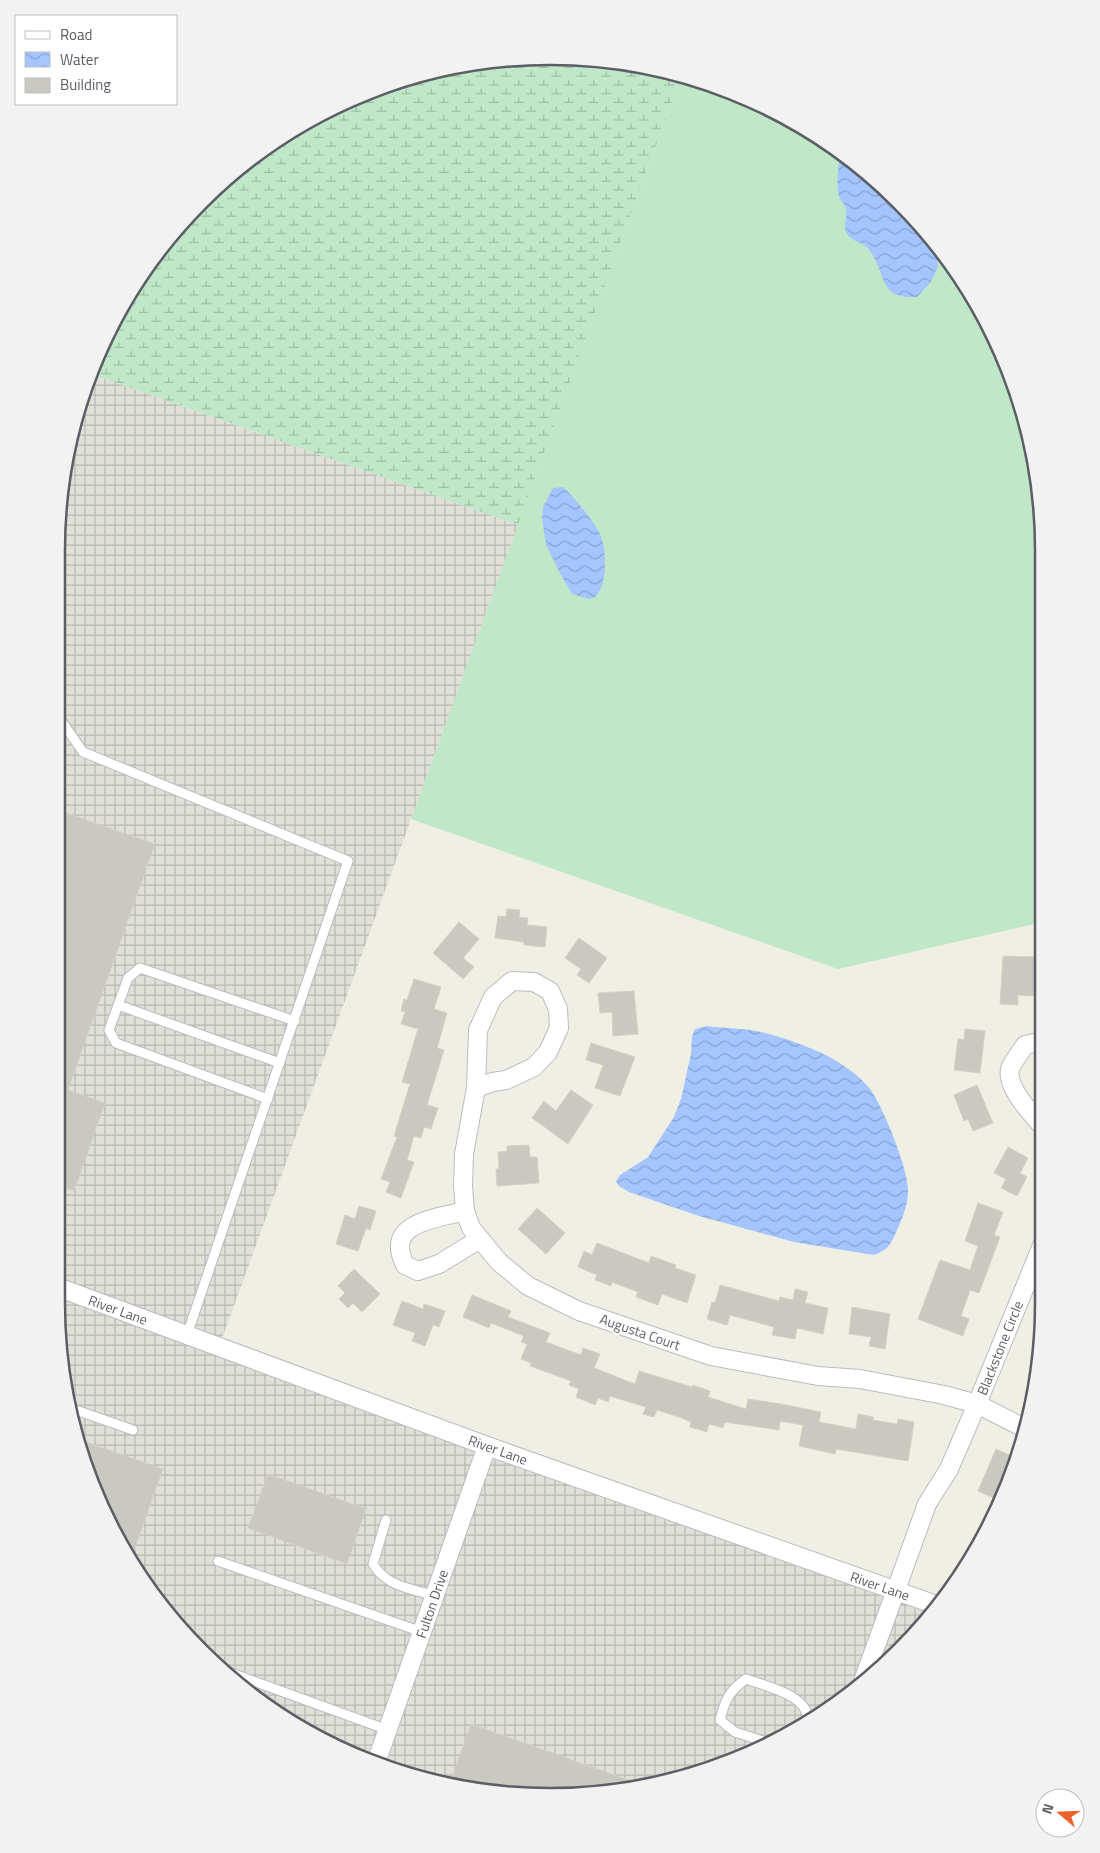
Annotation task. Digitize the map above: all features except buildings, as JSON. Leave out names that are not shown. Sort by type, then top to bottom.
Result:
[{"type":"street","name":"Augusta Court","points":[[476,1088],[506,1080],[534,1066],[548,1052],[559,1028],[558,1009],[550,991],[534,982],[512,982],[493,997],[478,1030],[476,1088],[464,1154],[463,1186],[465,1211],[471,1228],[499,1262],[528,1286],[579,1311],[711,1356],[818,1376],[860,1379],[944,1395],[977,1404]]},
{"type":"street","points":[[1035,1043],[1025,1045],[1010,1070],[1011,1081],[1018,1098],[1035,1118]]},
{"type":"street","points":[[465,1211],[413,1225],[401,1237],[399,1254],[405,1266],[418,1271],[439,1264],[480,1239]]},
{"type":"street","name":"Blackstone Circle","points":[[1019,1425],[977,1404],[1035,1263]]},
{"type":"street","name":"River Lane","points":[[65,1290],[487,1446],[931,1603]]},
{"type":"street","points":[[867,1671],[927,1504],[948,1469],[977,1404]]},
{"type":"street","name":"Fulton Drive","points":[[378,1756],[487,1446]]},
{"type":"lane","points":[[65,726],[83,752],[348,861],[187,1335]]},
{"type":"lane","points":[[268,1099],[116,1043],[109,1030],[128,978],[140,968],[295,1021]]},
{"type":"lane","points":[[118,1005],[280,1063]]},
{"type":"lane","points":[[77,1411],[133,1430]]},
{"type":"lane","points":[[386,1520],[373,1564],[379,1574],[389,1582],[434,1596]]},
{"type":"lane","points":[[218,1561],[422,1632]]},
{"type":"lane","points":[[241,1677],[388,1730]]},
{"type":"lane","points":[[760,1740],[735,1732],[720,1720],[724,1704],[733,1688],[746,1679],[792,1696],[805,1707],[806,1714]]},
{"type":"shaded area","points":[[97,376],[518,525],[219,1347],[931,1603],[893,1646],[845,1688],[792,1723],[736,1751],[706,1762],[645,1779],[582,1787],[518,1787],[455,1779],[394,1762],[335,1738],[307,1723],[255,1688],[230,1668],[185,1623],[147,1572],[115,1518],[91,1459],[74,1398],[66,1335],[66,518],[74,455]]},
{"type":"green space","points":[[518,66],[582,66],[613,69],[645,74],[679,83],[518,525],[97,376],[115,335],[130,307],[165,255],[185,230],[230,185],[255,165],[308,130],[335,115],[364,102],[424,82],[455,74]]},
{"type":"green space","points":[[679,83],[736,102],[765,115],[792,130],[845,165],[870,185],[915,230],[935,255],[970,308],[985,335],[1009,394],[1026,455],[1034,518],[1035,924],[838,969],[411,819]]},
{"type":"water","points":[[839,161],[870,185],[915,230],[937,258],[938,266],[931,282],[917,297],[905,297],[890,291],[870,250],[851,238],[846,232],[846,209],[840,198],[838,169]]},
{"type":"water","points":[[563,487],[592,521],[602,538],[605,555],[603,583],[593,598],[589,599],[572,594],[546,545],[542,518],[543,507],[553,488]]},
{"type":"water","points":[[706,1026],[756,1031],[798,1043],[838,1062],[867,1085],[888,1123],[905,1170],[907,1182],[908,1196],[905,1210],[894,1238],[887,1248],[874,1255],[794,1242],[699,1216],[629,1192],[619,1186],[616,1181],[620,1175],[648,1157],[674,1117],[681,1099],[691,1054],[692,1036],[695,1029]]}]
